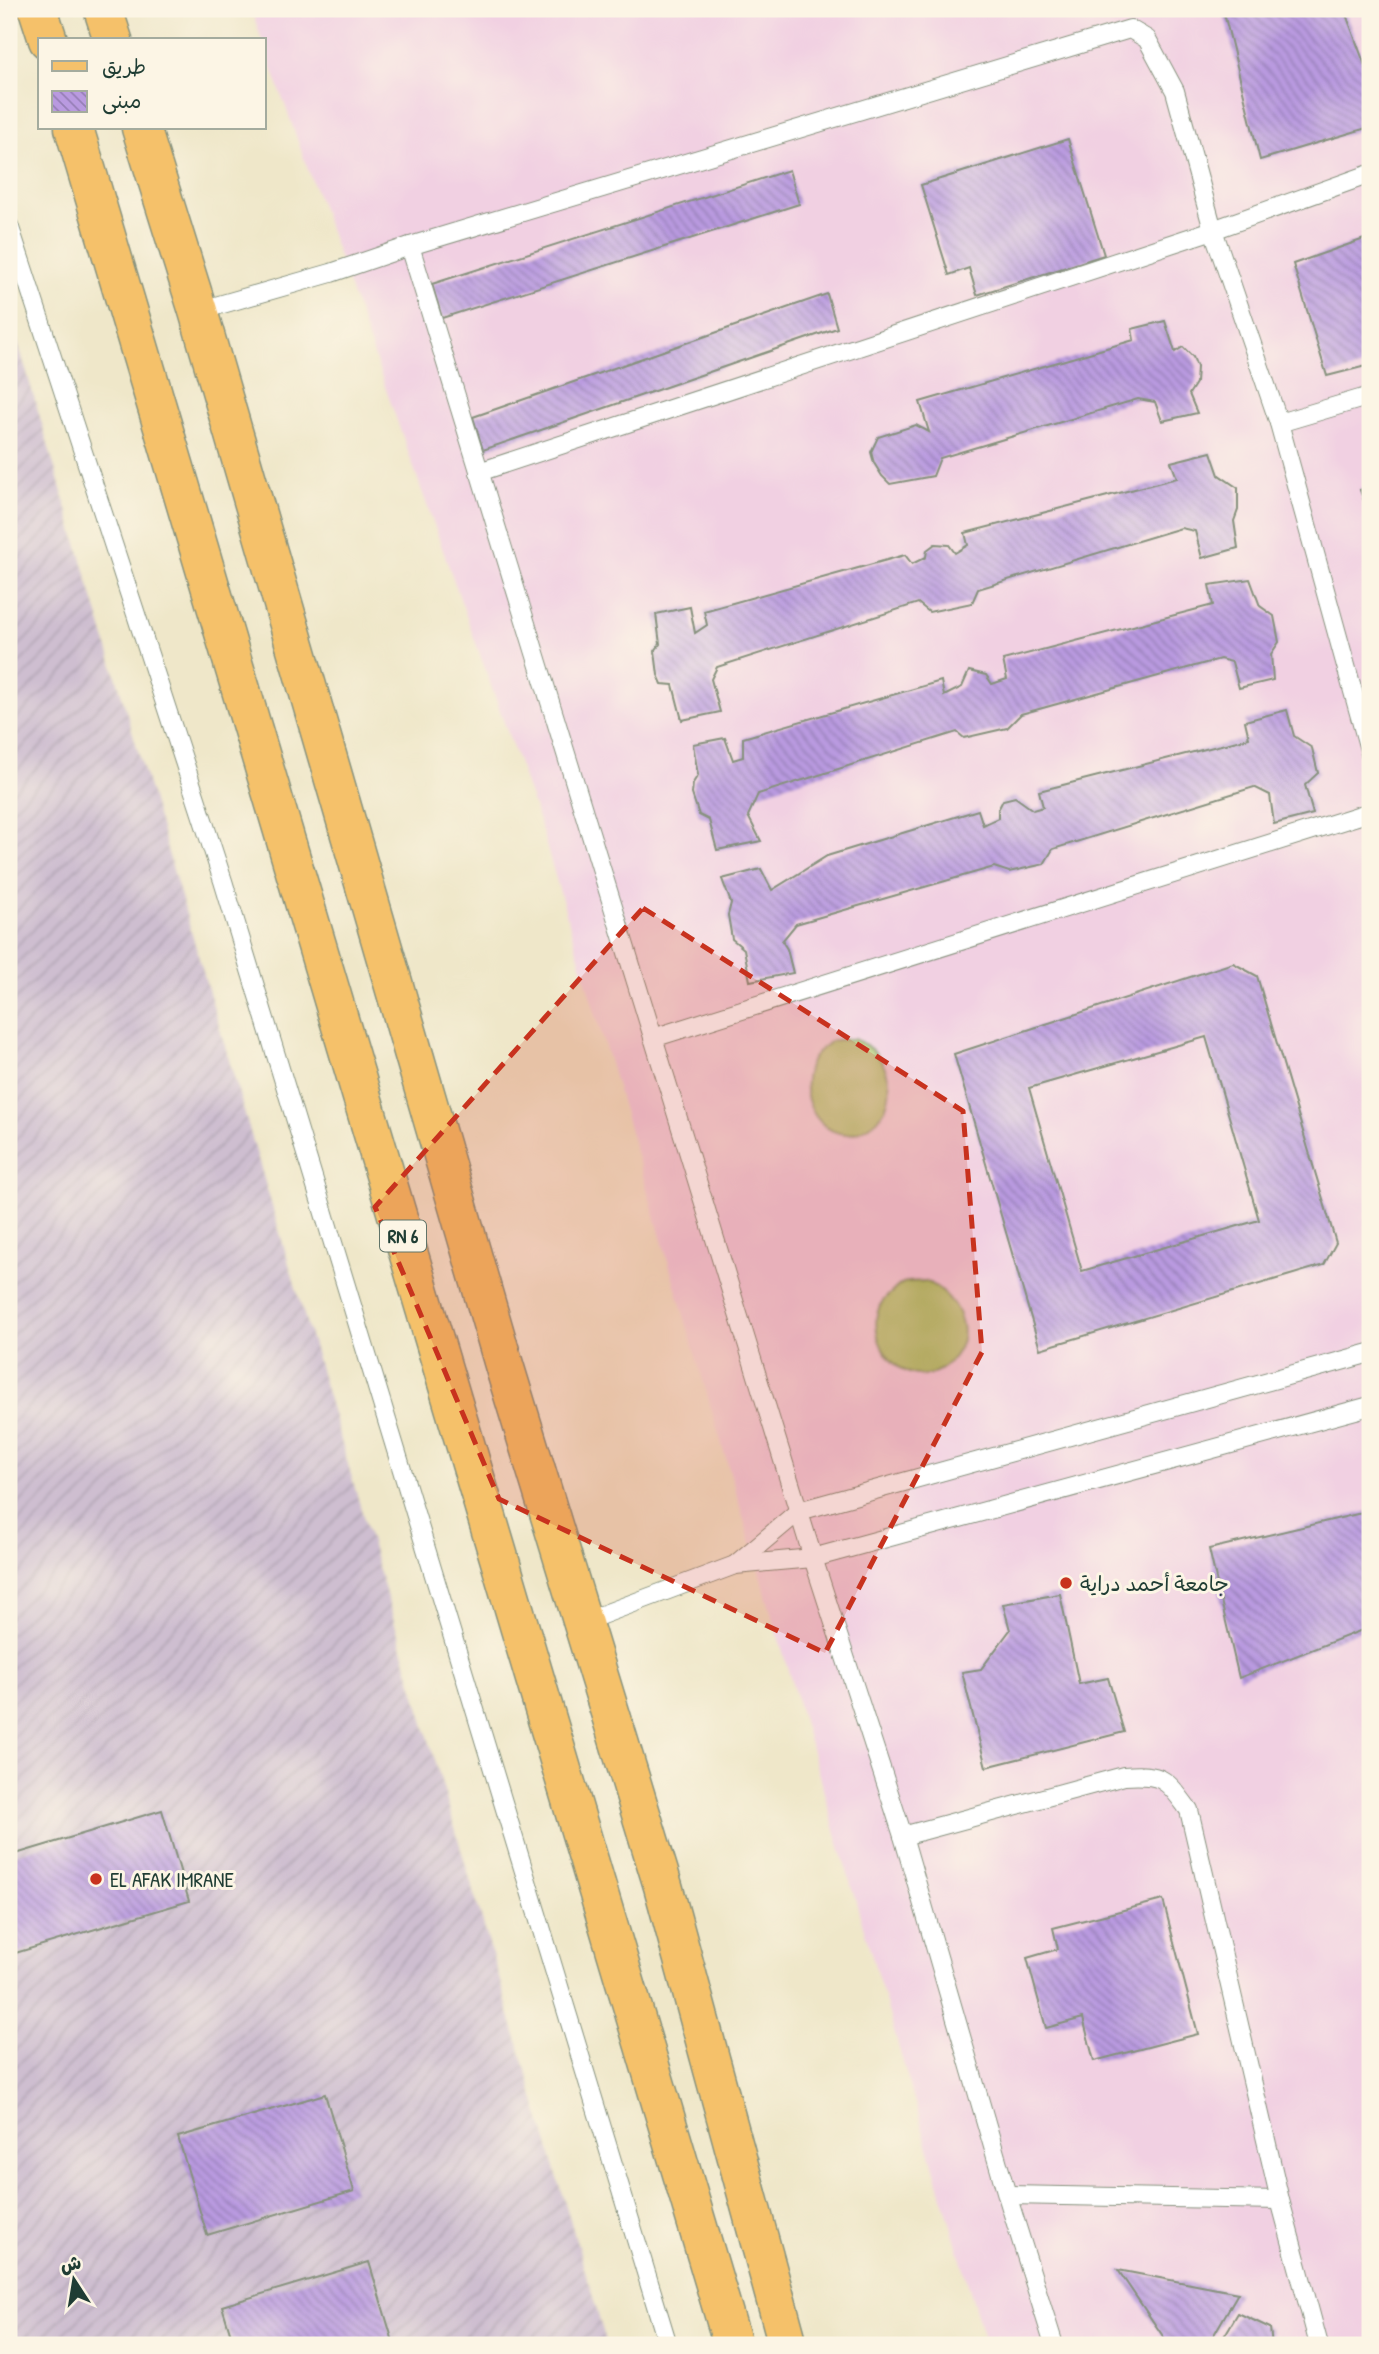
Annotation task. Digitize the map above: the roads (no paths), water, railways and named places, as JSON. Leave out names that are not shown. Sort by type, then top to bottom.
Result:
[{"type":"main road","points":[[38,9],[47,38]]},
{"type":"main road","points":[[103,9],[112,38]]},
{"type":"main road","name":"RN 6","points":[[75,130],[733,2345]]},
{"type":"main road","points":[[142,130],[198,311],[504,1365],[663,1886],[788,2345]]},
{"type":"lane","points":[[198,311],[331,273],[410,246],[1130,29],[1147,39],[1175,92],[1213,230],[1279,423],[1370,753]]},
{"type":"lane","points":[[479,471],[1213,230],[1370,174]]},
{"type":"lane","points":[[9,225],[223,881],[668,2345]]},
{"type":"lane","points":[[410,246],[813,1558],[903,1836],[1007,2195],[1054,2345]]},
{"type":"lane","points":[[1279,423],[1370,397]]},
{"type":"lane","points":[[653,1038],[1370,812]]},
{"type":"lane","points":[[735,1565],[799,1511],[1370,1353]]},
{"type":"lane","points":[[583,1622],[735,1565],[813,1558],[1370,1406]]},
{"type":"lane","points":[[903,1836],[1124,1776],[1149,1774],[1169,1783],[1189,1810],[1280,2200],[1319,2345]]},
{"type":"lane","points":[[1007,2195],[1280,2200]]},
{"type":"place","name":"جامعة أحمد دراية","points":[[1066,1583]]},
{"type":"place","name":"EL AFAK IMRANE","points":[[96,1879]]}]
